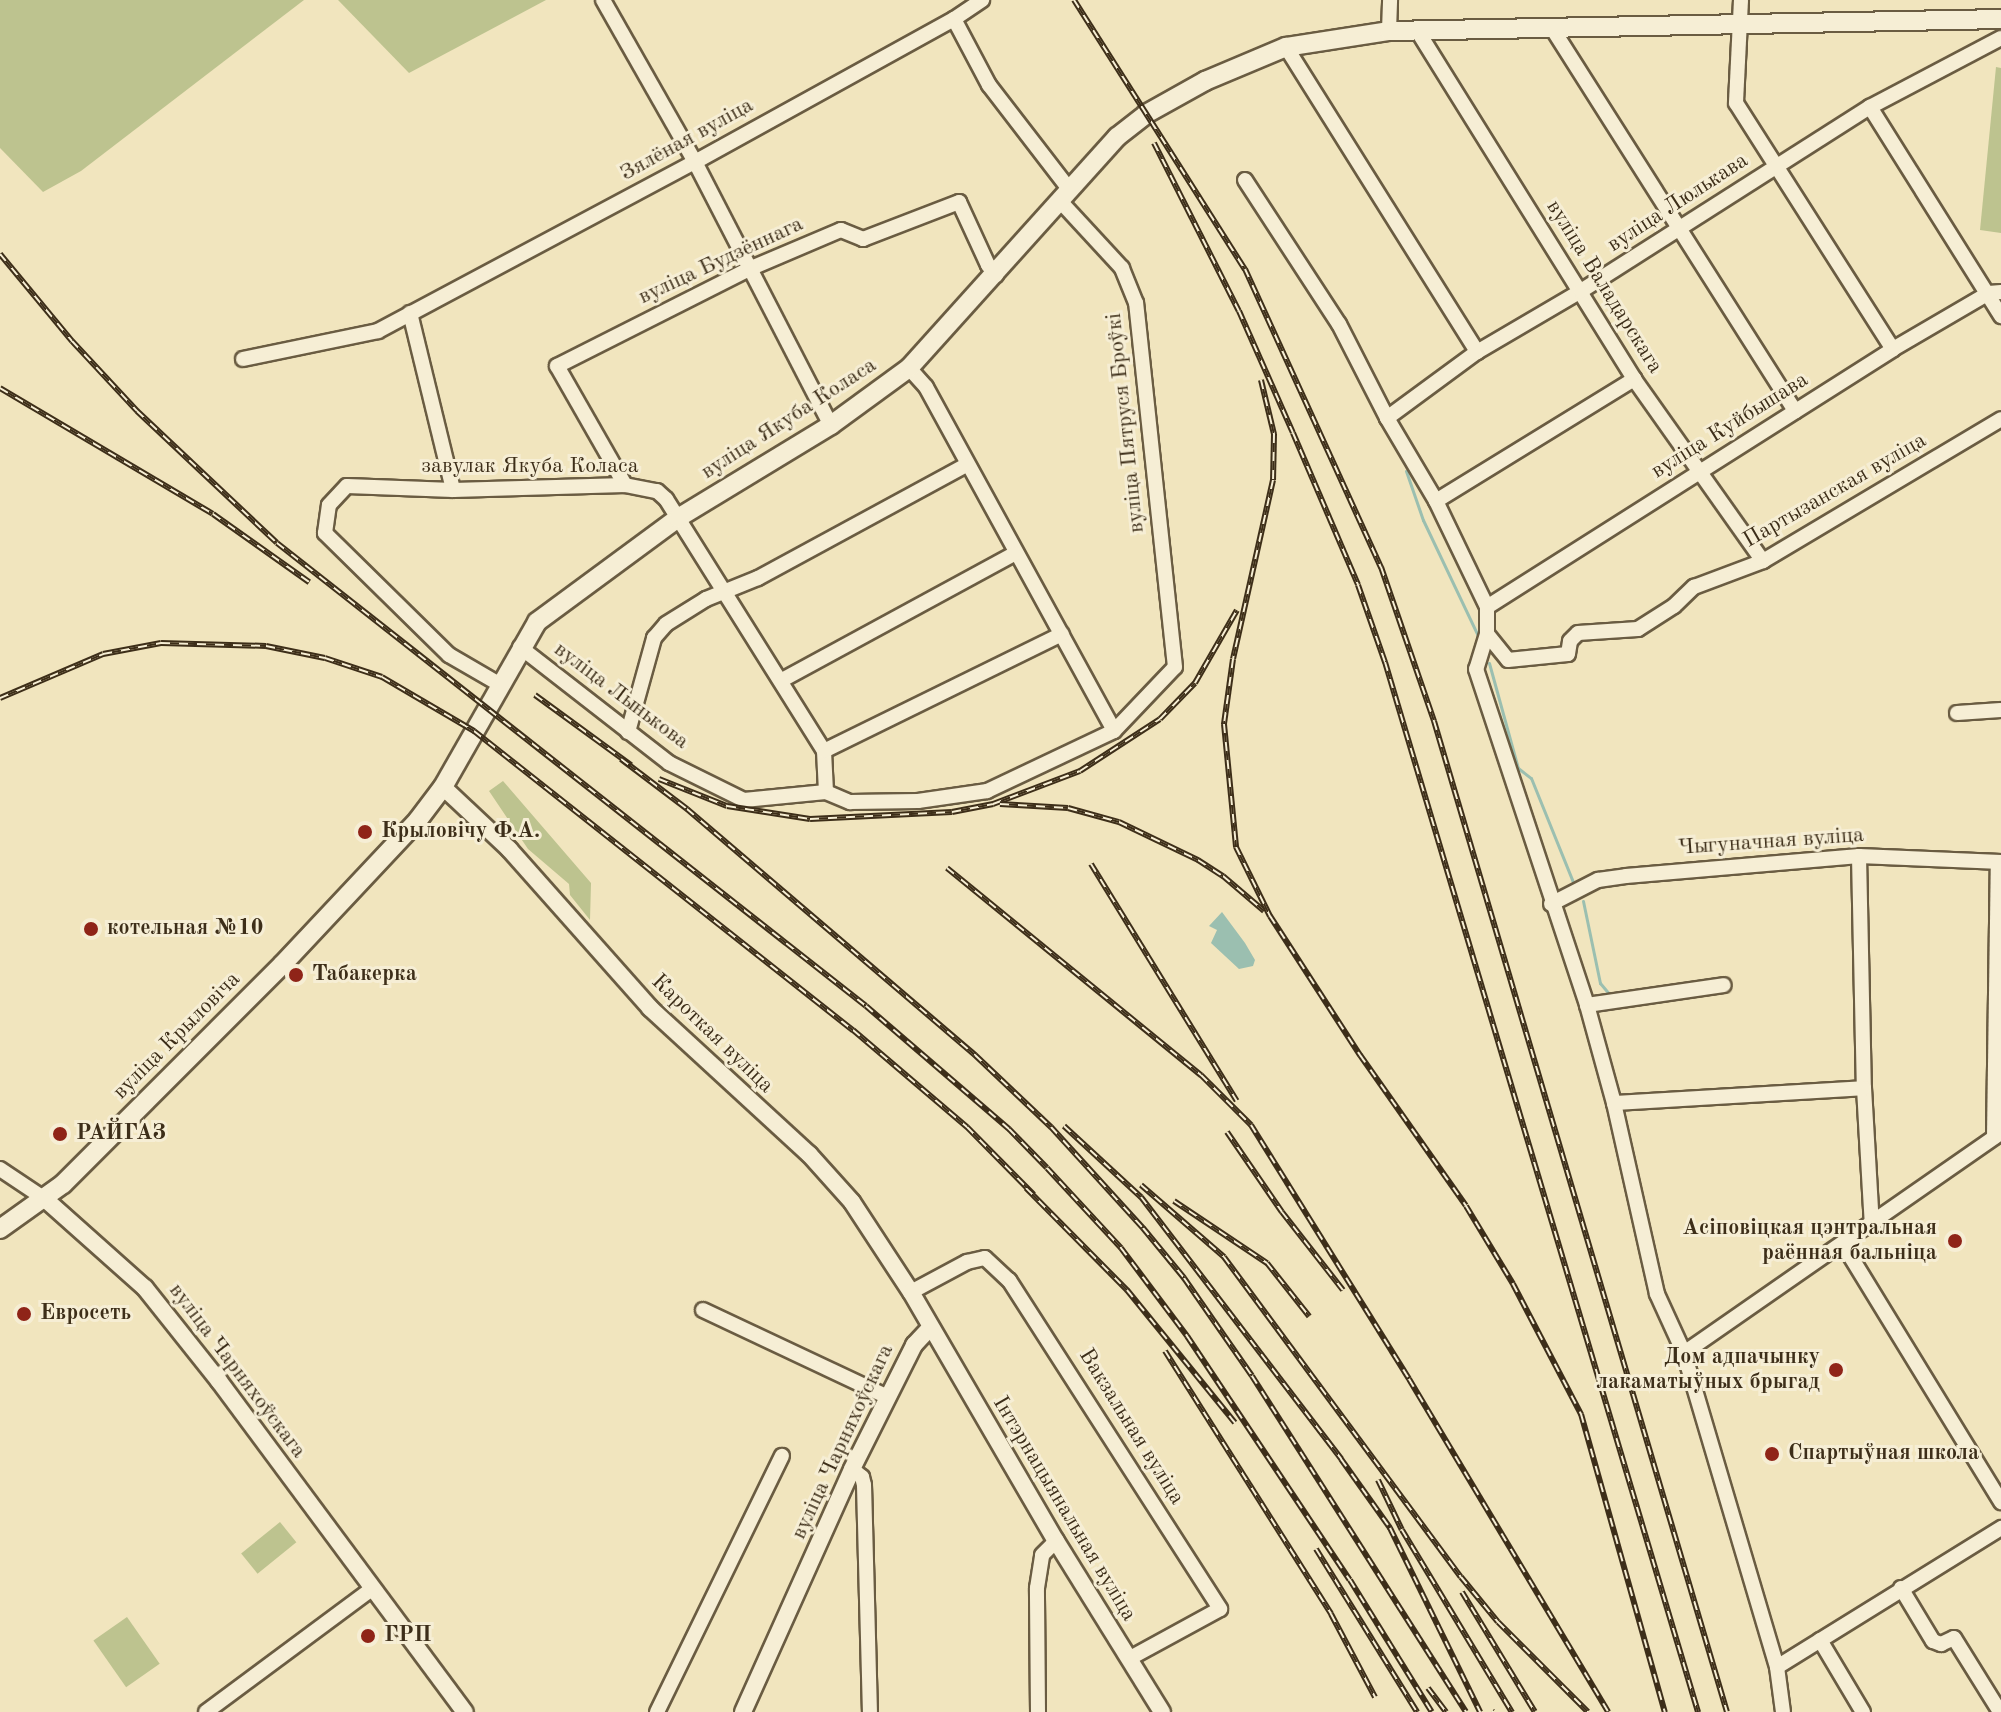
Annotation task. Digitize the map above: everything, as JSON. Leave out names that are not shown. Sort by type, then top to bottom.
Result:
[{"type":"main road","name":"вуліца Якуба Коласа","points":[[487,708],[537,622],[678,518],[831,425],[909,368],[996,275],[1117,137],[1140,118],[1205,81],[1286,47],[1389,31],[1741,27],[2001,19]]},
{"type":"main road","name":"вуліца Крыловіча","points":[[0,1229],[45,1199],[282,965],[418,820],[443,787],[487,708]]},
{"type":"street","points":[[603,0],[695,162],[831,425]]},
{"type":"street","name":"Зялёная вуліца","points":[[243,359],[378,331],[695,162],[954,19],[982,0]]},
{"type":"street","points":[[1389,31],[1390,0]]},
{"type":"street","points":[[1741,0],[1736,103],[1893,349]]},
{"type":"street","name":"вуліца Пятруся Броўкі","points":[[954,19],[989,85],[1065,196],[1122,268],[1136,303],[1175,667]]},
{"type":"street","points":[[1552,28],[1681,226],[1795,411]]},
{"type":"street","name":"вуліца Валадарскага","points":[[1417,30],[1634,379],[1763,561]]},
{"type":"street","name":"вуліца Люлькава","points":[[1387,418],[1477,352],[1581,291],[1870,107],[2001,38]]},
{"type":"street","points":[[1286,47],[1477,352]]},
{"type":"street","points":[[1870,107],[1995,293],[2001,316]]},
{"type":"street","points":[[1245,180],[1339,324],[1387,418],[1436,501],[1487,607],[1487,634],[1476,669],[1551,904],[1587,1005],[1614,1103],[1657,1294],[1684,1353],[1777,1667],[1783,1712]]},
{"type":"street","name":"вуліца Будзённага","points":[[625,485],[557,366],[749,269],[841,230],[863,239],[959,202],[996,275]]},
{"type":"street","name":"вуліца Куйбышава","points":[[1487,607],[1893,349],[1995,293]]},
{"type":"street","points":[[410,313],[453,490]]},
{"type":"street","points":[[909,368],[926,387],[1014,554],[1062,634],[1114,731]]},
{"type":"street","points":[[1436,501],[1634,379]]},
{"type":"street","name":"Партызанская вуліца","points":[[1487,634],[1508,660],[1568,654],[1570,641],[1578,633],[1638,629],[1674,606],[1694,587],[1763,561],[2001,419]]},
{"type":"street","points":[[628,732],[654,638],[666,624],[724,591],[758,578],[966,465]]},
{"type":"street","name":"завулак Якуба Коласа","points":[[499,684],[449,655],[325,533],[329,505],[347,486],[453,490],[625,485],[657,491],[678,518],[824,751],[826,792]]},
{"type":"street","points":[[782,680],[1014,554]]},
{"type":"street","points":[[824,751],[1062,634]]},
{"type":"street","name":"вуліца Лынькова","points":[[520,647],[669,763],[744,800],[826,792],[850,802],[918,801],[987,791],[1114,731],[1175,667]]},
{"type":"street","points":[[1957,713],[2001,710]]},
{"type":"street","name":"Кароткая вуліца","points":[[443,787],[509,849],[650,1008],[833,1178],[868,1225],[930,1328]]},
{"type":"street","points":[[1859,856],[1864,1088],[1872,1225]]},
{"type":"street","name":"Чыгуначная вуліца","points":[[1551,904],[1598,880],[1626,876],[1859,856],[1999,862]]},
{"type":"street","points":[[1684,1353],[1998,1135],[1999,862]]},
{"type":"street","points":[[1587,1005],[1724,985]]},
{"type":"street","points":[[1614,1103],[1864,1088]]},
{"type":"street","points":[[0,1169],[45,1199]]},
{"type":"street","name":"вуліца Чарняхоўскага","points":[[45,1199],[145,1288],[465,1712]]},
{"type":"street","points":[[1843,1244],[2001,1502]]},
{"type":"street","name":"Вакзальная вуліца","points":[[911,1292],[967,1262],[985,1258],[1009,1280],[1220,1609],[1130,1658]]},
{"type":"street","points":[[703,1310],[888,1397]]},
{"type":"street","name":"вуліца Чарняхоўскага","points":[[743,1712],[852,1469],[914,1345],[930,1328]]},
{"type":"street","name":"Інтэрнацыянальная вуліца","points":[[930,1328],[1162,1712]]},
{"type":"street","points":[[657,1712],[782,1456]]},
{"type":"street","points":[[852,1469],[862,1477],[864,1485],[870,1712]]},
{"type":"street","points":[[1777,1667],[2001,1528]]},
{"type":"street","points":[[1038,1712],[1037,1588],[1042,1555],[1056,1541]]},
{"type":"street","points":[[206,1712],[373,1588]]},
{"type":"street","points":[[1901,1588],[1933,1641],[1941,1644],[1954,1638],[2000,1712]]},
{"type":"street","points":[[1820,1640],[1863,1712]]},
{"type":"green space","points":[[0,0],[304,0],[81,171],[43,192],[0,148]]},
{"type":"green space","points":[[338,0],[546,0],[409,73]]},
{"type":"green space","points":[[1996,67],[2001,68],[2001,233],[1980,230]]},
{"type":"green space","points":[[503,781],[591,883],[590,920],[570,895],[569,884],[528,849],[489,791]]},
{"type":"green space","points":[[280,1522],[296,1542],[258,1574],[241,1553]]},
{"type":"green space","points":[[127,1617],[160,1664],[126,1687],[93,1641]]},
{"type":"shaded area","points":[[1222,912],[1255,960],[1253,966],[1239,969],[1211,943],[1217,930],[1209,926]]},
{"type":"waterway","points":[[1406,471],[1423,520],[1480,640]]},
{"type":"waterway","points":[[1489,663],[1518,768],[1531,778],[1573,882]]},
{"type":"waterway","points":[[1583,901],[1600,983],[1610,995]]},
{"type":"railway","points":[[1074,0],[1245,269],[1381,567],[1434,721],[1727,1712]]},
{"type":"railway","points":[[1154,143],[1239,311],[1358,585],[1385,662],[1698,1712]]},
{"type":"railway","points":[[0,254],[72,341],[137,411],[277,543],[866,1006],[1009,1129],[1121,1248],[1187,1336],[1350,1580],[1432,1712]]},
{"type":"railway","points":[[1261,380],[1274,434],[1273,480],[1233,659],[1224,724],[1236,847],[1270,916],[1360,1055],[1466,1206],[1513,1284],[1581,1414],[1665,1712]]},
{"type":"railway","points":[[0,388],[213,514],[309,582]]},
{"type":"railway","points":[[659,779],[727,806],[810,819],[952,812],[993,804],[1080,771],[1160,719],[1195,683],[1237,610]]},
{"type":"railway","points":[[0,698],[103,654],[161,643],[266,646],[325,658],[382,677],[474,731],[853,1030],[967,1127],[1034,1195]]},
{"type":"railway","points":[[535,695],[631,765]]},
{"type":"railway","points":[[621,759],[687,809],[975,1055],[1051,1127],[1143,1228],[1184,1278],[1252,1376],[1466,1712]]},
{"type":"railway","points":[[1000,804],[1068,808],[1119,822],[1198,860],[1223,876],[1264,911]]},
{"type":"railway","points":[[1091,864],[1237,1101]]},
{"type":"railway","points":[[947,868],[1201,1075],[1251,1125],[1409,1379],[1608,1712]]},
{"type":"railway","points":[[1064,1126],[1141,1197],[1390,1528],[1480,1712]]},
{"type":"railway","points":[[1227,1132],[1282,1212],[1343,1290]]},
{"type":"railway","points":[[1141,1185],[1224,1257],[1461,1577],[1498,1622],[1588,1712]]},
{"type":"railway","points":[[1026,1188],[1127,1290],[1235,1423]]},
{"type":"railway","points":[[1174,1201],[1267,1263],[1309,1316]]},
{"type":"railway","points":[[1165,1351],[1331,1614],[1375,1697]]},
{"type":"railway","points":[[1378,1480],[1402,1530],[1512,1712]]},
{"type":"railway","points":[[1316,1549],[1417,1712]]},
{"type":"railway","points":[[1462,1592],[1535,1712]]},
{"type":"railway","points":[[1428,1688],[1446,1712]]},
{"type":"place","name":"Крыловічу Ф.А.","points":[[365,832]]},
{"type":"place","name":"котельная №10","points":[[91,929]]},
{"type":"place","name":"Табакерка","points":[[296,975]]},
{"type":"place","name":"РАЙГАЗ","points":[[60,1134]]},
{"type":"place","name":"Асіповіцкая цэнтральная раённая бальніца","points":[[1955,1241]]},
{"type":"place","name":"Евросеть","points":[[24,1314]]},
{"type":"place","name":"Дом адпачынку лакаматыўных брыгад","points":[[1836,1370]]},
{"type":"place","name":"Спартыўная школа","points":[[1772,1454]]},
{"type":"place","name":"ГРП","points":[[368,1636]]}]
